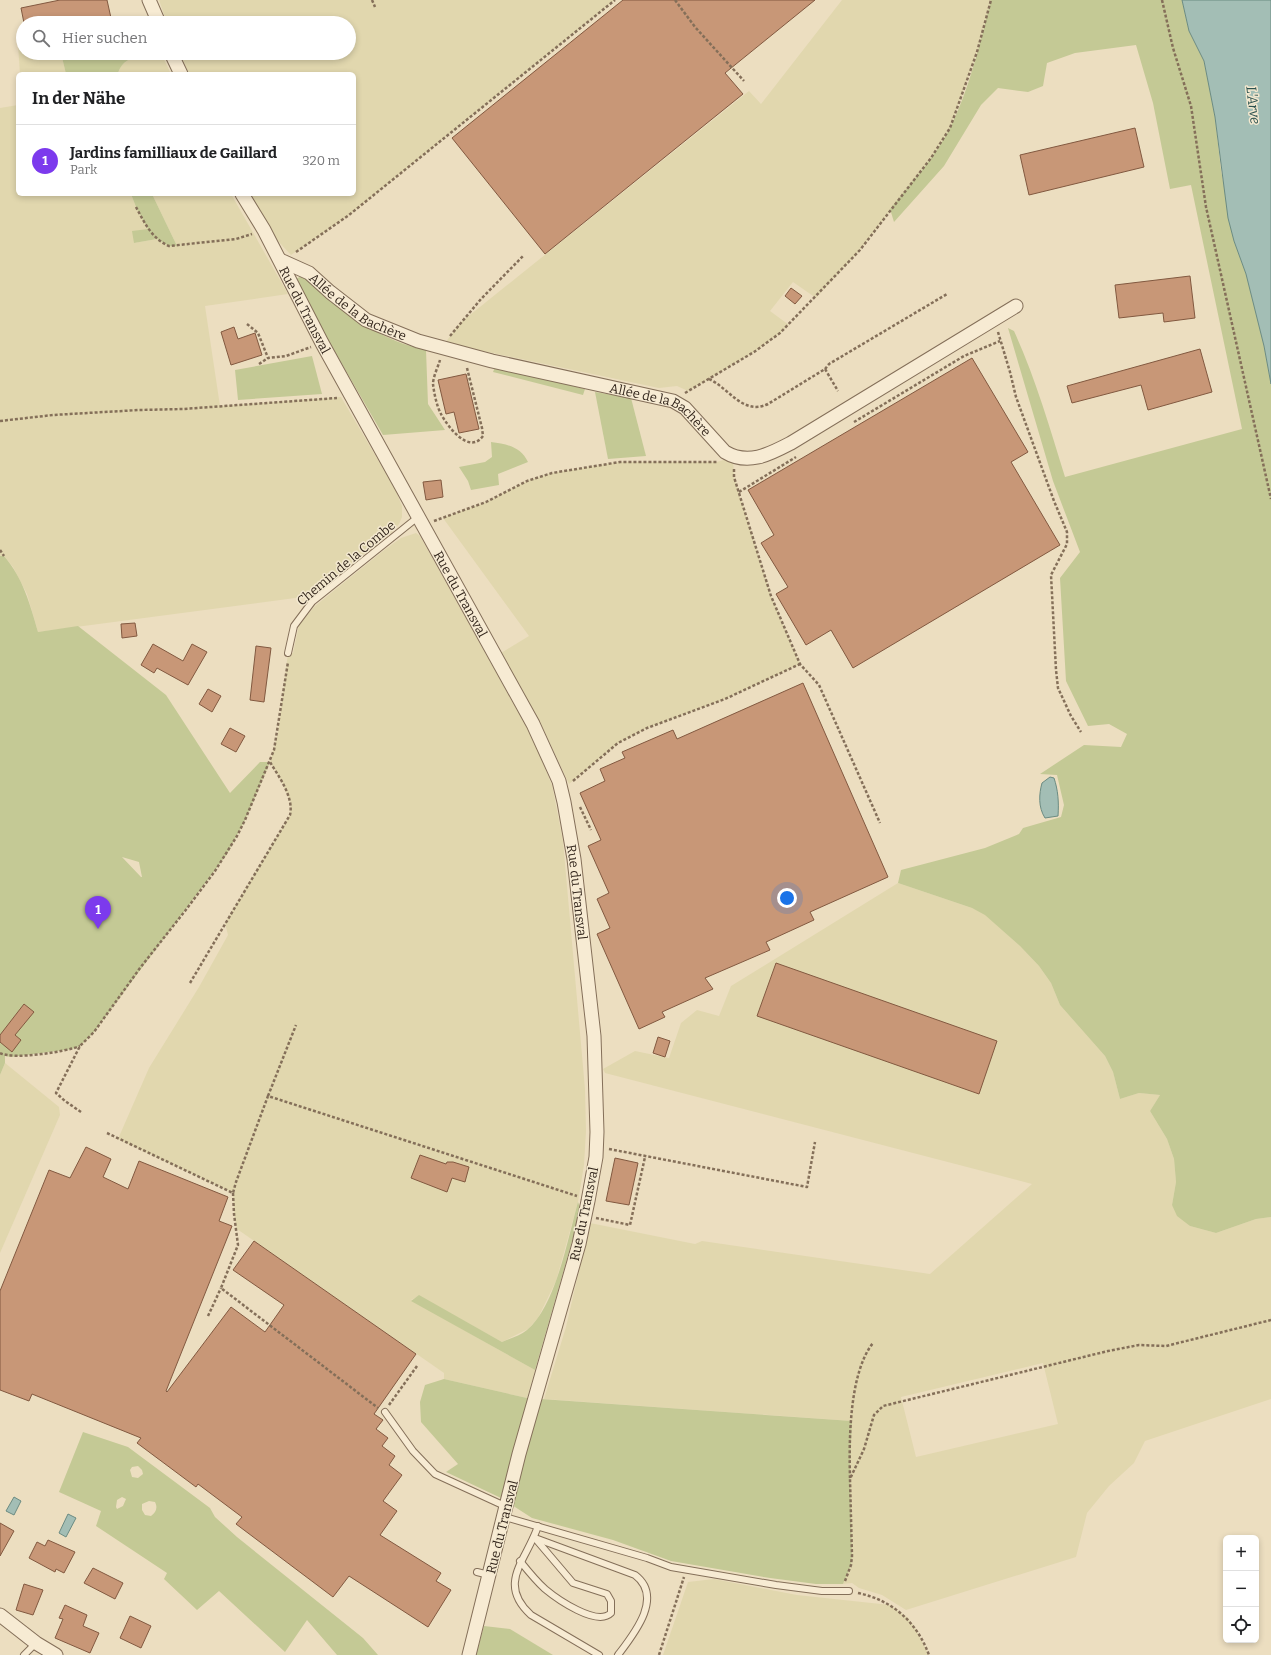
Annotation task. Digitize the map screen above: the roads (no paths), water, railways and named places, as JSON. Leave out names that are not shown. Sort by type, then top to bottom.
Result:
[{"type":"street","points":[[149,0],[156,16]]},
{"type":"street","points":[[174,60],[180,72]]},
{"type":"street","name":"Rue du Transval","points":[[243,196],[264,230],[322,343],[420,522],[533,724],[556,773],[561,790],[574,859],[596,1068],[598,1113],[596,1152],[585,1216],[566,1289],[519,1454],[506,1512],[483,1574],[469,1655]]},
{"type":"street","name":"Allée de la Bachère","points":[[280,260],[309,273],[330,292],[366,320],[399,334],[444,348],[673,401],[685,408],[717,446],[733,457],[742,458],[761,457],[778,450],[1016,306]]},
{"type":"street","points":[[0,1615],[36,1643],[56,1655]]},
{"type":"lane","name":"Chemin de la Combe","points":[[288,653],[288,644],[294,626],[312,602],[420,522]]},
{"type":"lane","points":[[385,1412],[413,1451],[435,1474],[506,1512],[538,1526],[647,1558],[671,1567],[776,1585],[822,1591],[849,1591]]},
{"type":"lane","points":[[538,1526],[515,1574],[514,1583],[517,1597],[523,1607],[531,1615],[599,1655]]},
{"type":"lane","points":[[520,1561],[542,1586],[569,1606],[598,1618],[605,1617],[611,1613],[611,1602],[607,1594],[573,1583],[534,1537]]},
{"type":"lane","points":[[534,1537],[634,1574],[642,1582],[648,1595],[639,1627],[618,1655]]},
{"type":"lane","points":[[24,1655],[36,1643]]},
{"type":"water","name":"L'Arve","points":[[1182,0],[1271,0],[1271,384],[1264,346],[1246,274],[1234,241],[1228,218],[1215,117],[1204,61],[1189,31]]},
{"type":"water","points":[[1050,777],[1054,778],[1056,787],[1058,816],[1045,818],[1040,805],[1040,792],[1042,783]]},
{"type":"water","points":[[14,1497],[21,1501],[14,1515],[6,1511]]},
{"type":"water","points":[[68,1514],[76,1518],[66,1537],[59,1533]]},
{"type":"place","name":"Jardins familliaux de Gaillard","points":[[98,929]]}]
